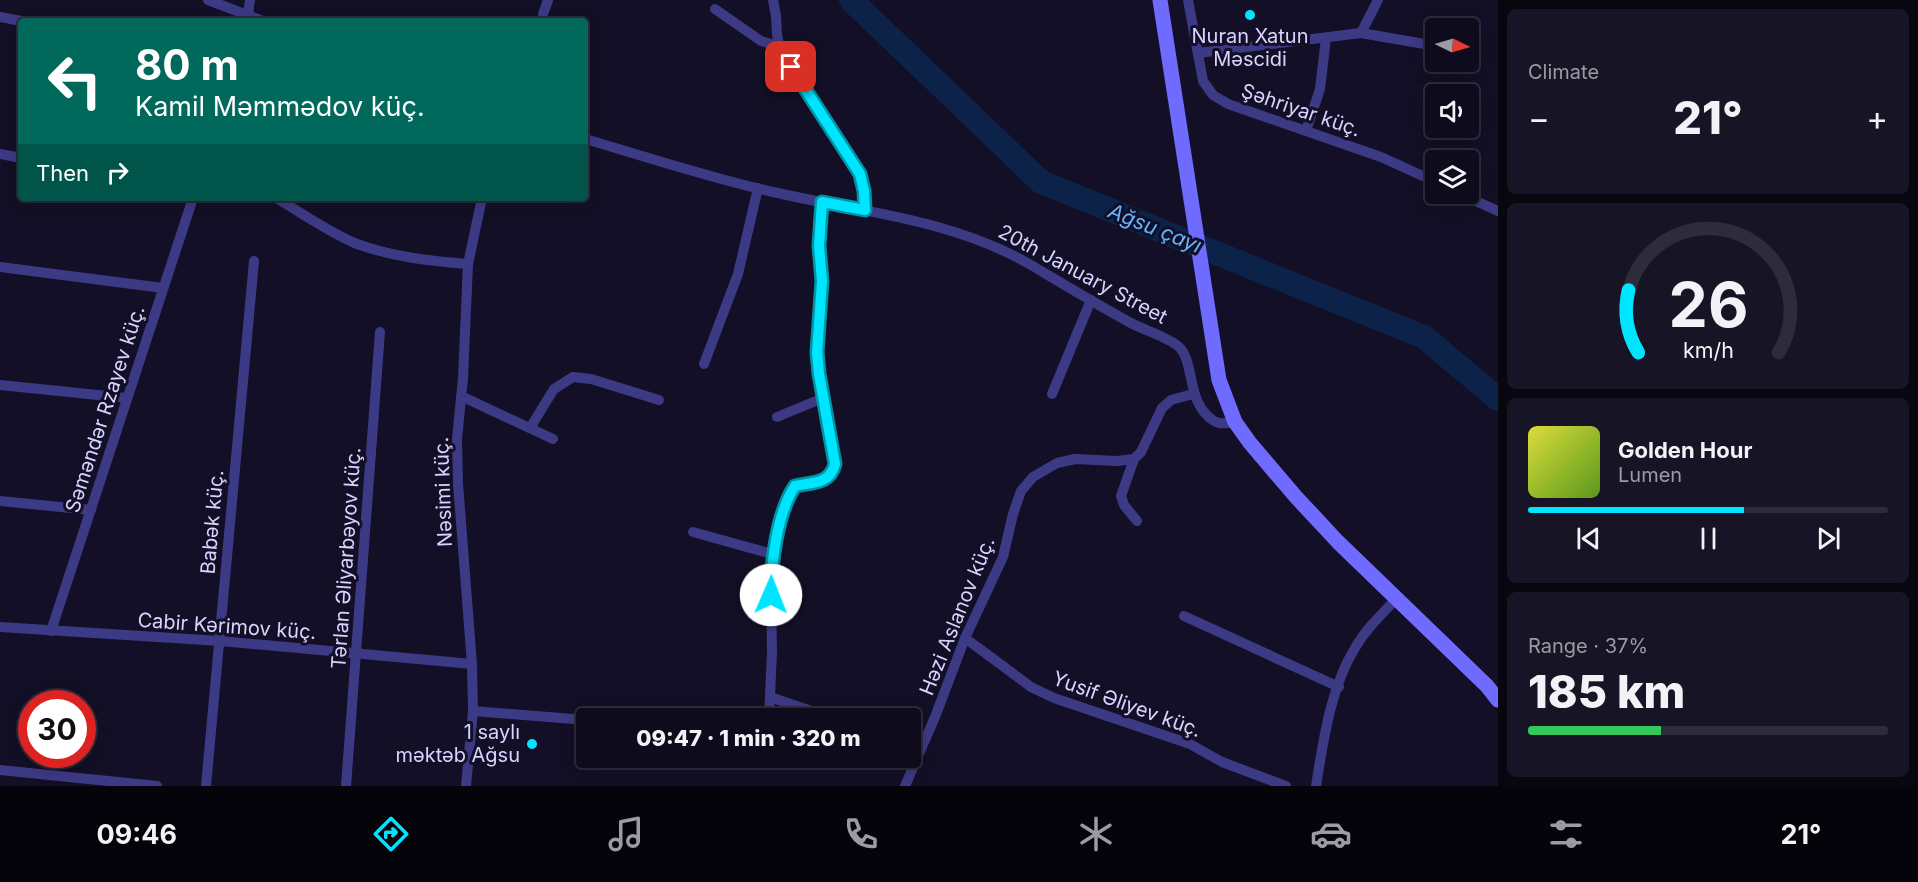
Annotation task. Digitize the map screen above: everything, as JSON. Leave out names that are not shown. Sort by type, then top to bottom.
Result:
[{"type":"main road","points":[[1160,0],[1211,337],[1219,380],[1235,422],[1296,497],[1338,542],[1498,699]]},
{"type":"street","points":[[208,0],[248,18],[250,0]]},
{"type":"street","points":[[543,15],[548,0]]},
{"type":"street","points":[[773,0],[778,46],[860,174],[865,210]]},
{"type":"street","name":"Şəhriyar küç.","points":[[1188,0],[1203,81],[1213,95],[1228,104],[1381,157],[1425,177]]},
{"type":"street","points":[[1361,33],[1378,0]]},
{"type":"street","points":[[716,9],[761,41],[778,46]]},
{"type":"street","points":[[0,17],[18,20]]},
{"type":"street","points":[[1198,53],[1361,33],[1425,44]]},
{"type":"street","points":[[1306,132],[1320,89],[1326,38]]},
{"type":"street","name":"20th January Street","points":[[588,140],[758,188],[901,216],[982,240],[1131,323],[1178,346],[1186,355],[1193,394],[1201,409],[1212,422],[1224,424],[1235,422]]},
{"type":"street","points":[[0,154],[18,157]]},
{"type":"street","points":[[704,364],[738,274],[758,188]]},
{"type":"street","name":"Səməndər Rzayev küç.","points":[[51,632],[192,201]]},
{"type":"street","points":[[281,201],[355,243],[377,251],[423,260],[468,264]]},
{"type":"street","name":"Nəsimi küç.","points":[[466,786],[473,711],[472,664],[458,484],[458,439],[468,264],[481,201]]},
{"type":"street","points":[[769,708],[772,651],[772,554],[789,496],[795,486],[825,479],[832,474],[835,464],[817,352],[822,281],[819,246],[822,202]]},
{"type":"street","points":[[1479,202],[1498,211]]},
{"type":"street","name":"Babək küç.","points":[[206,786],[254,261]]},
{"type":"street","points":[[0,267],[163,288]]},
{"type":"street","points":[[1052,394],[1091,300]]},
{"type":"street","name":"Tərlan Əliyarbəyov küç.","points":[[346,786],[380,332]]},
{"type":"street","points":[[530,428],[554,388],[573,377],[591,379],[659,400]]},
{"type":"street","points":[[0,385],[127,399]]},
{"type":"street","points":[[1137,521],[1124,505],[1121,496],[1134,459],[1141,452],[1162,408],[1171,400],[1193,394]]},
{"type":"street","points":[[461,396],[553,439]]},
{"type":"street","points":[[777,417],[823,398]]},
{"type":"street","name":"Həzi Aslanov küç.","points":[[921,739],[935,717],[965,638],[1003,557],[1021,491],[1033,477],[1057,463],[1075,459],[1118,462],[1134,459]]},
{"type":"street","points":[[0,501],[91,510]]},
{"type":"street","points":[[693,532],[772,554]]},
{"type":"street","points":[[1316,786],[1324,731],[1355,648],[1374,622],[1397,598]]},
{"type":"street","points":[[1184,616],[1339,687]]},
{"type":"street","name":"Cabir Kərimov küç.","points":[[0,627],[219,641],[472,664]]},
{"type":"street","name":"Yusif Əliyev küç.","points":[[965,638],[1031,687],[1054,698],[1190,744],[1222,762],[1286,786]]},
{"type":"street","points":[[770,697],[802,708]]},
{"type":"street","points":[[473,711],[576,719]]},
{"type":"street","name":"Həzi Aslanov küç.","points":[[905,786],[910,768]]},
{"type":"street","points":[[0,770],[157,786]]},
{"type":"waterway","name":"Ağsu çayı","points":[[851,0],[1041,182],[1424,337],[1498,399]]},
{"type":"place","name":"Nuran Xatun Məscidi","points":[[1250,15]]},
{"type":"place","name":"1 saylı məktəb Ağsu","points":[[532,744]]},
{"type":"route","points":[[771,595],[772,554],[789,496],[795,486],[825,479],[832,474],[835,464],[817,352],[822,281],[819,246],[822,202],[865,210],[860,174],[791,67]]}]
